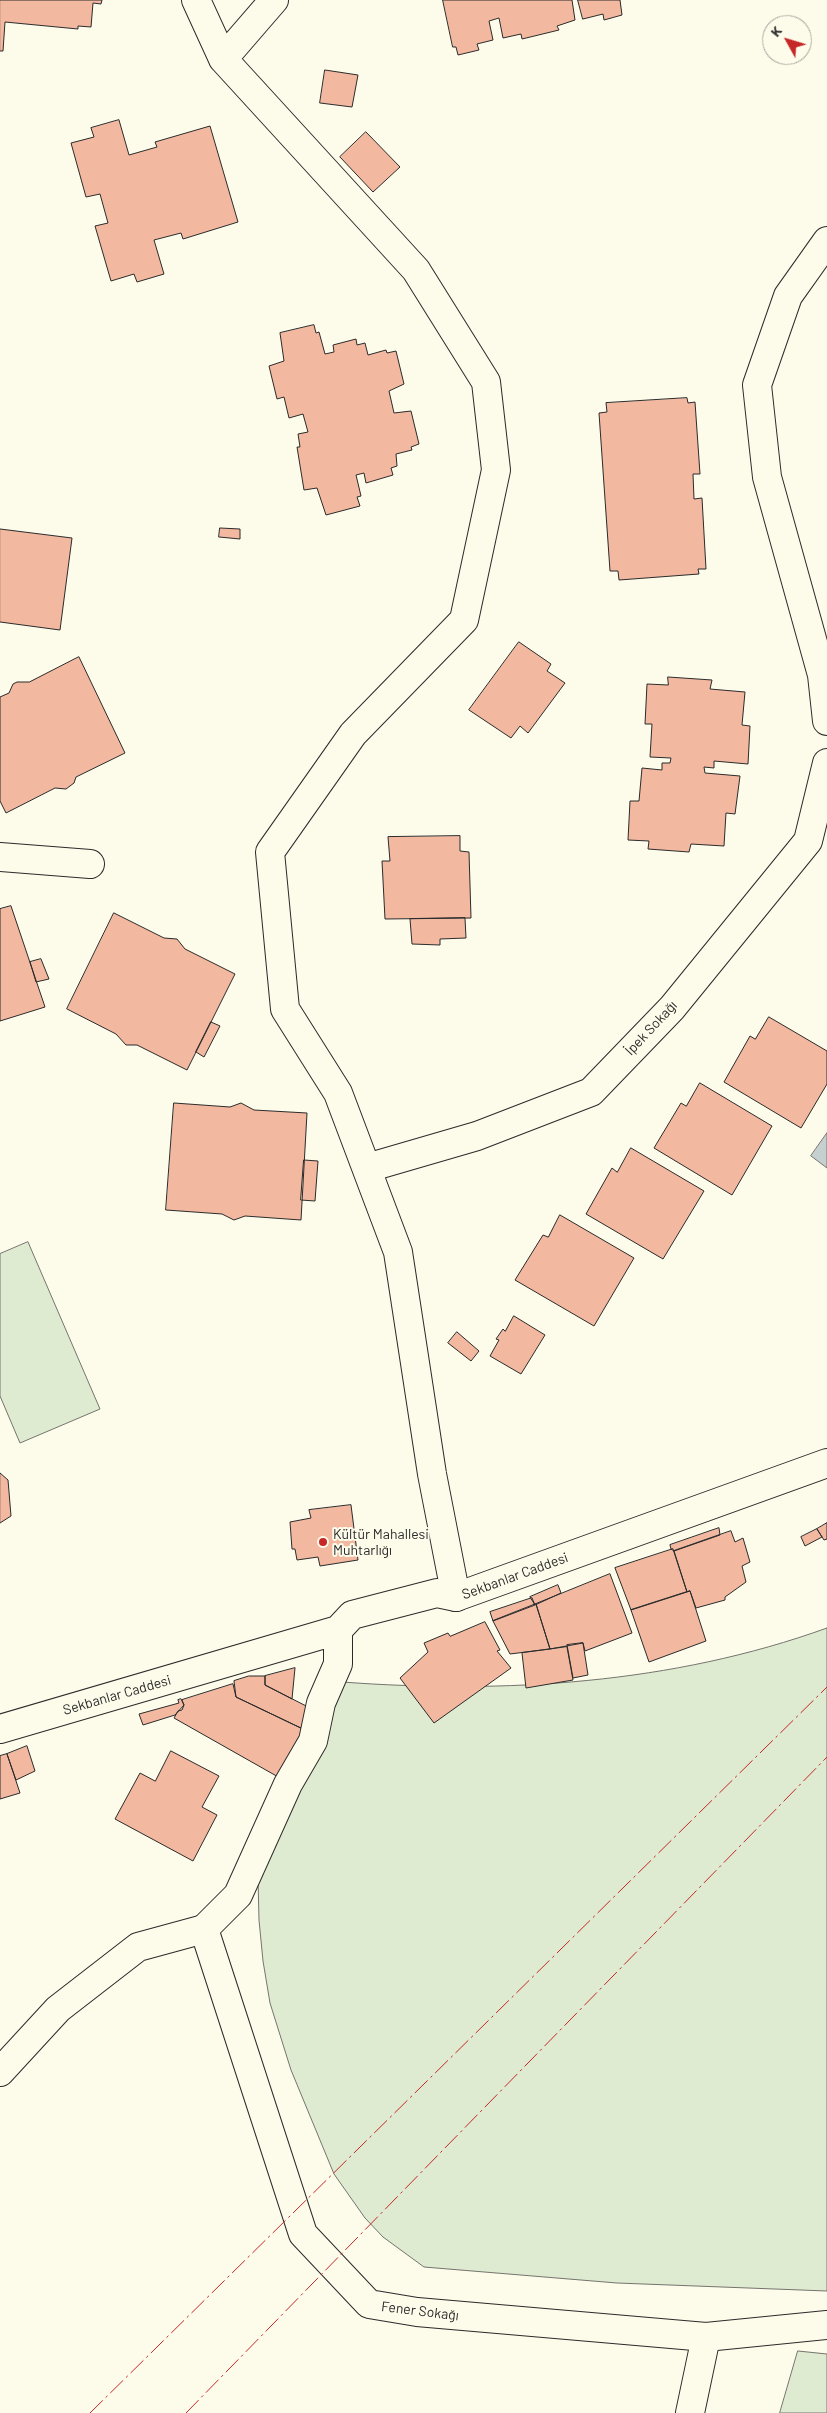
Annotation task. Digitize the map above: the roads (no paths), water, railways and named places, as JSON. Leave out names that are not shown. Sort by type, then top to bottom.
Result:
[{"type":"street","points":[[196,0],[223,59],[416,270],[486,382],[496,470],[464,620],[353,734],[270,852],[285,1009],[338,1093],[398,1252],[432,1474],[456,1597]]},
{"type":"street","points":[[223,59],[274,0]]},
{"type":"street","points":[[827,242],[788,296],[757,385],[767,477],[822,675],[827,721]]},
{"type":"street","name":"İpek Sokağı","points":[[366,1168],[477,1136],[591,1092],[672,1008],[808,841],[827,763]]},
{"type":"street","points":[[0,857],[90,864]]},
{"type":"street","name":"Sekbanlar Caddesi","points":[[0,1729],[338,1630],[352,1615],[437,1593],[456,1597],[827,1463]]},
{"type":"street","points":[[0,2072],[58,2009],[138,1947],[204,1929],[238,1895],[288,1784],[313,1741],[321,1703],[338,1664],[338,1630]]},
{"type":"street","name":"Fener Sokağı","points":[[204,1929],[303,2234],[369,2304],[417,2312],[706,2337],[827,2325]]},
{"type":"street","points":[[690,2413],[706,2337]]},
{"type":"place","name":"Kültür Mahallesi Muhtarlığı","points":[[323,1542]]}]
